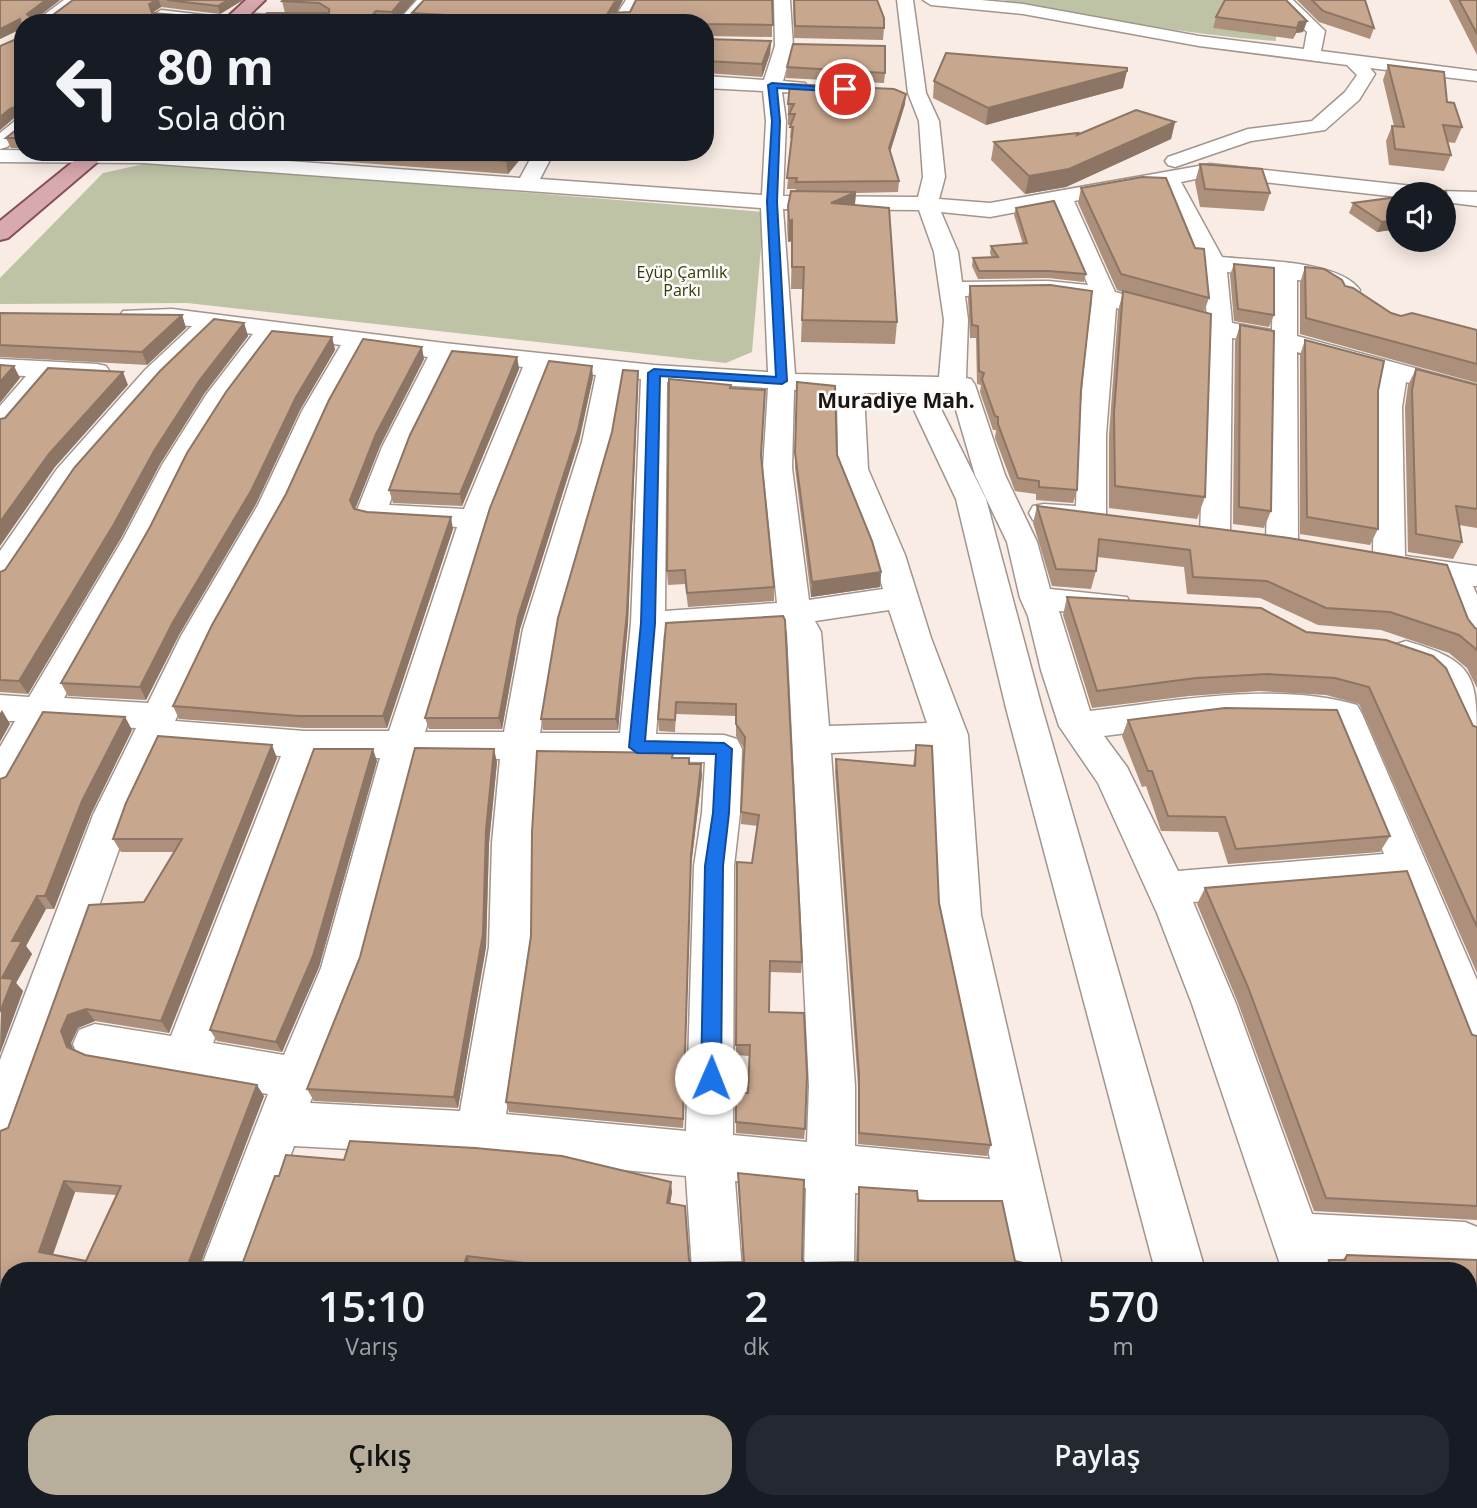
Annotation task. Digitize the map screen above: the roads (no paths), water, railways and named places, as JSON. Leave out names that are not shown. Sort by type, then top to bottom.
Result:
[{"type":"main road","points":[[240,14],[256,0]]},
{"type":"main road","points":[[261,14],[276,0]]},
{"type":"main road","points":[[0,205],[74,161]]},
{"type":"main road","points":[[0,233],[78,161]]},
{"type":"street","points":[[54,14],[75,0]]},
{"type":"street","points":[[162,14],[182,0]]},
{"type":"street","points":[[413,14],[426,0]]},
{"type":"street","points":[[782,0],[784,46],[772,85],[776,121],[772,202],[782,381],[777,405],[779,472],[795,613],[804,632],[812,740],[832,1086],[829,1262]]},
{"type":"street","points":[[905,0],[906,49],[911,93],[929,121],[934,177],[927,204],[946,252],[956,320],[934,385],[971,499],[1024,708],[1178,1262]]},
{"type":"street","points":[[931,0],[1023,9],[1199,41],[1311,57],[1477,76]]},
{"type":"street","points":[[1284,0],[1315,31],[1311,57]]},
{"type":"street","points":[[1126,186],[1165,165],[1248,135],[1318,126],[1331,112],[1361,89],[1366,74],[1354,62]]},
{"type":"street","points":[[714,82],[812,88]]},
{"type":"street","points":[[0,143],[14,131]]},
{"type":"street","points":[[199,161],[772,202],[927,204],[990,210],[1210,170],[1386,189]]},
{"type":"street","points":[[526,185],[539,161]]},
{"type":"street","points":[[1168,178],[1214,263],[1237,537]]},
{"type":"street","points":[[1006,509],[1105,519],[1092,435],[1105,297],[1061,197]]},
{"type":"street","points":[[1456,197],[1477,199]]},
{"type":"street","points":[[1214,263],[1325,276],[1363,301]]},
{"type":"street","points":[[1237,537],[1284,341],[1285,271]]},
{"type":"street","points":[[951,289],[1048,288],[1086,292],[1477,393]]},
{"type":"street","points":[[106,316],[172,316],[444,351],[654,373],[850,386],[962,385],[990,475],[1022,542],[1036,598],[1045,616],[1058,670],[1077,726],[1114,777],[1166,888],[1214,1004],[1301,1254],[1473,1258]]},
{"type":"street","points":[[0,575],[67,475],[154,376],[212,321]]},
{"type":"street","points":[[0,779],[138,539],[176,466],[216,401],[270,329]]},
{"type":"street","points":[[0,1122],[112,815],[198,636],[273,505],[316,411],[357,339]]},
{"type":"street","points":[[444,351],[396,447],[371,513],[475,519]]},
{"type":"street","points":[[228,1262],[279,1124],[342,968],[402,746],[475,519],[540,361]]},
{"type":"street","points":[[0,367],[154,376]]},
{"type":"street","points":[[479,1134],[510,947],[512,843],[519,748],[540,629],[596,442],[611,368]]},
{"type":"street","points":[[0,423],[47,369]]},
{"type":"street","points":[[1394,371],[1388,407],[1376,561],[1465,575],[1477,635]]},
{"type":"street","points":[[637,747],[648,623],[654,373]]},
{"type":"street","points":[[850,386],[853,469],[889,555],[914,638],[950,735],[960,915],[1036,1262]]},
{"type":"street","points":[[1237,537],[1315,549]]},
{"type":"street","points":[[648,623],[795,613],[902,597]]},
{"type":"street","points":[[1036,598],[1065,603],[1142,607]]},
{"type":"street","points":[[1380,644],[1436,663],[1465,679],[1477,733]]},
{"type":"street","points":[[0,708],[40,710],[304,744],[724,749],[721,813],[714,866],[709,1157],[716,1262]]},
{"type":"street","points":[[1077,726],[1218,708],[1326,709],[1344,714],[1477,1035]]},
{"type":"street","points":[[812,740],[950,735]]},
{"type":"street","points":[[185,1059],[304,744]]},
{"type":"street","points":[[1166,888],[1410,869]]},
{"type":"street","points":[[95,1044],[298,1078]]},
{"type":"street","points":[[279,1124],[479,1134],[1019,1185]]},
{"type":"district","name":"Muradiye Mah.","points":[[896,401]]},
{"type":"park label","name":"Eyüp Çamlık Parkı","points":[[682,281]]}]
